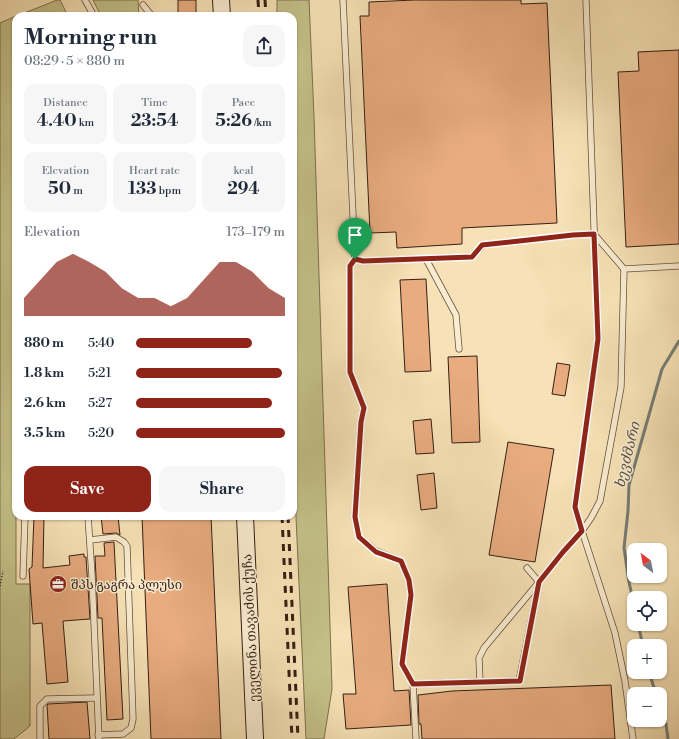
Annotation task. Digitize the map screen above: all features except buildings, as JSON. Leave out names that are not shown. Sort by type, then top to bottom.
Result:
[{"type":"main road","points":[[221,0],[222,12]]},
{"type":"main road","name":"ეველინა თავაძის ქუჩა","points":[[244,520],[255,739]]},
{"type":"lane","points":[[85,0],[92,12]]},
{"type":"lane","points":[[344,0],[355,259],[350,266],[350,372],[364,408],[361,422],[355,517],[359,537],[376,552],[401,561],[409,580],[411,595],[402,664],[413,684],[416,739]]},
{"type":"lane","points":[[586,0],[598,339],[575,507],[615,633],[625,681],[633,739]]},
{"type":"lane","points":[[143,5],[149,12]]},
{"type":"lane","points":[[355,259],[363,261],[472,257],[482,245],[594,234]]},
{"type":"lane","points":[[480,682],[479,658],[484,648],[582,531],[600,501],[621,387],[624,269],[594,234]]},
{"type":"lane","points":[[426,259],[456,315],[459,349]]},
{"type":"lane","points":[[624,269],[679,266]]},
{"type":"lane","points":[[23,576],[25,520]]},
{"type":"lane","points":[[88,520],[98,737],[124,734],[131,728],[133,719],[127,546],[116,537],[90,540]]},
{"type":"lane","points":[[526,568],[539,582]]},
{"type":"lane","points":[[413,684],[520,681],[539,582]]},
{"type":"lane","points":[[40,739],[40,706],[47,699],[96,698]]},
{"type":"path","points":[[0,586],[3,572]]},
{"type":"shaded area","points":[[60,0],[66,12],[27,12]]},
{"type":"shaded area","points":[[93,0],[138,0],[139,12],[99,12]]},
{"type":"shaded area","points":[[277,0],[309,0],[332,689],[324,739],[306,739],[296,520],[297,12],[277,12]]},
{"type":"shaded area","points":[[12,18],[12,520],[16,520],[16,584],[30,584],[30,726],[14,739],[0,739],[0,23]]},
{"type":"waterway","name":"ხევძმარი","points":[[631,591],[624,548],[629,485],[662,369],[679,341]]},
{"type":"waterway","name":"ხევძმარი","points":[[640,631],[641,639]]},
{"type":"waterway","name":"ხევძმარი","points":[[651,679],[654,687]]},
{"type":"waterway","name":"ხევძმარი","points":[[666,727],[668,739]]},
{"type":"railway","points":[[258,0],[259,12]]},
{"type":"railway","points":[[265,0],[266,12]]},
{"type":"railway","points":[[282,520],[292,739]]},
{"type":"railway","points":[[288,520],[298,739]]},
{"type":"place","name":"შპს გაგრა პლუსი","points":[[58,584]]},
{"type":"route","points":[[594,234],[598,339],[575,507],[582,531],[539,582],[520,681],[413,684],[402,664],[411,595],[409,580],[401,561],[376,552],[359,537],[355,517],[361,422],[364,408],[350,372],[350,266],[355,259],[363,261],[472,257],[482,245],[594,234]]}]
